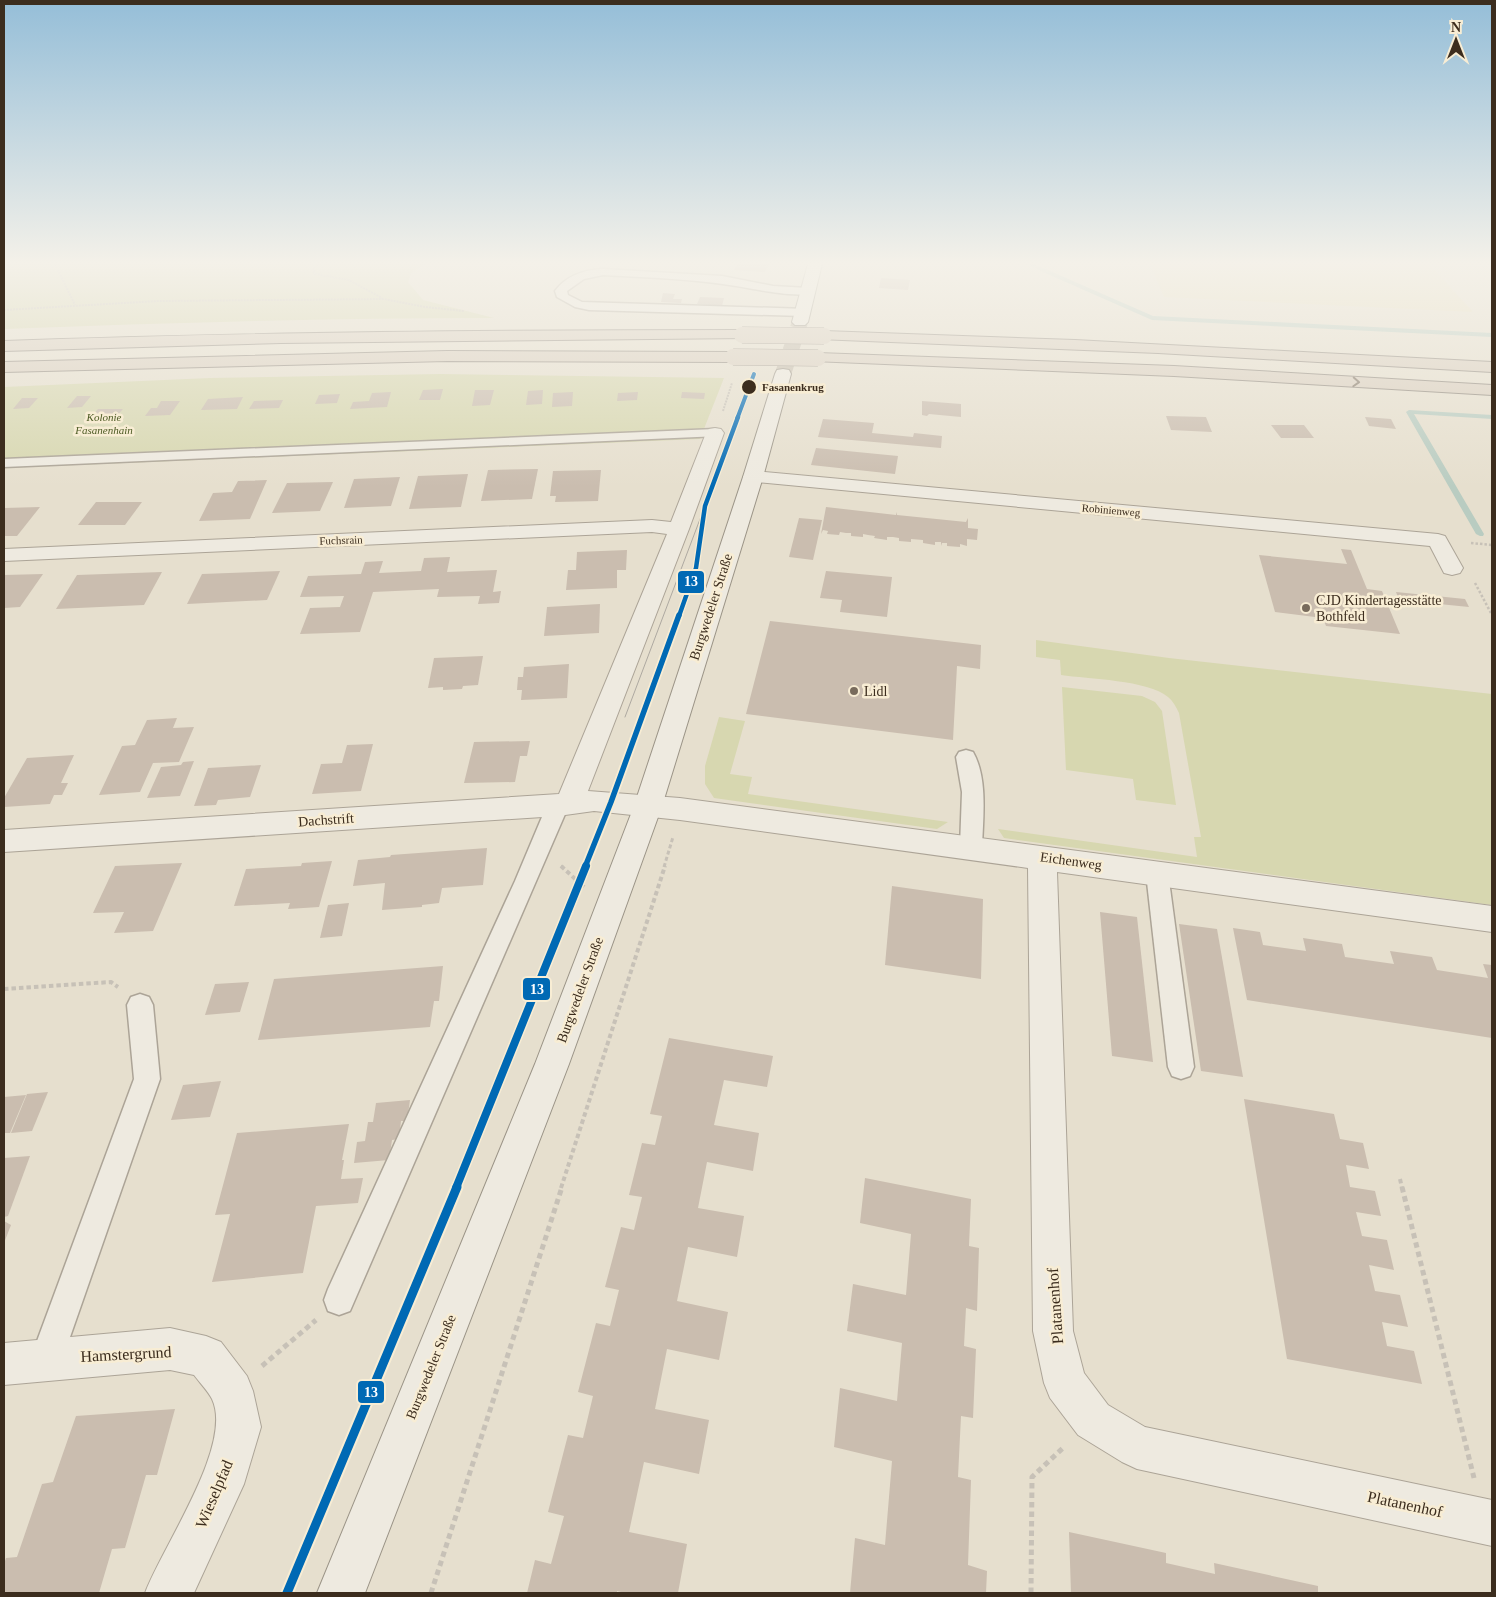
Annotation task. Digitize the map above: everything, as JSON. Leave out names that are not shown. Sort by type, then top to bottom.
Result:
[{"type":"highway","points":[[4,346],[237,339]]},
{"type":"highway","points":[[929,339],[1161,348],[1492,367]]},
{"type":"highway","points":[[4,367],[438,356],[818,358],[1174,371],[1492,390]]},
{"type":"street","name":"Burgwedeler Straße","points":[[341,1593],[552,1064],[664,807],[753,477],[783,374]]},
{"type":"street","points":[[564,804],[679,529],[715,433]]},
{"type":"street","name":"Robinienweg","points":[[753,477],[1438,540],[1452,568]]},
{"type":"street","name":"Fuchsrain","points":[[4,555],[642,527],[679,529]]},
{"type":"street","name":"Dachstrift","points":[[4,842],[594,801],[664,807]]},
{"type":"street","name":"Eichenweg","points":[[664,807],[1042,857],[1492,920]]},
{"type":"street","name":"Platanenhof","points":[[1042,857],[1053,1331],[1065,1383],[1093,1420],[1137,1447],[1489,1522]]},
{"type":"street","name":"Hamstergrund","points":[[4,1364],[170,1349],[206,1357],[232,1391]]},
{"type":"street","name":"Wieselpfad","points":[[169,1593],[222,1484],[239,1427],[232,1391]]},
{"type":"lane","points":[[4,463],[715,433]]},
{"type":"lane","points":[[966,757],[973,792],[971,848]]},
{"type":"lane","points":[[340,1300],[522,890],[564,804]]},
{"type":"lane","points":[[1157,873],[1181,1067]]},
{"type":"lane","points":[[46,1360],[147,1079],[140,1005]]},
{"type":"path","points":[[715,433],[732,382]]},
{"type":"path","points":[[1452,568],[1475,583],[1492,615]]},
{"type":"path","points":[[431,1593],[661,879],[664,807]]},
{"type":"path","points":[[4,989],[111,982],[140,1005]]},
{"type":"path","points":[[1400,1179],[1489,1522]]},
{"type":"path","points":[[232,1391],[340,1300]]},
{"type":"path","points":[[1031,1593],[1032,1477],[1093,1420]]},
{"type":"green space","name":"Kolonie Fasanenhain","points":[[440,374],[724,378],[700,439],[4,468],[4,387],[210,378]]},
{"type":"green space","points":[[1036,640],[1169,658],[1492,694],[1492,905],[1004,838],[998,829],[1197,857],[1194,837],[1201,837],[1179,713],[1171,700],[1159,691],[1147,687],[1117,681],[1061,675],[1060,660],[1036,657]]},
{"type":"green space","points":[[1062,687],[1142,696],[1155,702],[1162,711],[1176,805],[1136,800],[1133,779],[1066,770]]},
{"type":"green space","points":[[719,717],[745,721],[730,774],[752,777],[748,794],[948,822],[937,829],[714,798],[705,784],[705,766]]},
{"type":"building","points":[[443,389],[440,400],[419,400],[423,390]]},
{"type":"building","points":[[475,390],[494,390],[490,405],[472,406]]},
{"type":"building","points":[[543,390],[542,404],[526,405],[528,391]]},
{"type":"building","points":[[391,392],[387,407],[350,409],[353,402],[369,401],[372,393]]},
{"type":"building","points":[[573,392],[572,406],[552,407],[553,393]]},
{"type":"building","points":[[638,392],[637,400],[617,401],[618,393]]},
{"type":"building","points":[[682,392],[705,393],[704,399],[681,398]]},
{"type":"building","points":[[340,394],[337,403],[315,404],[319,395]]},
{"type":"building","points":[[77,396],[91,396],[82,407],[67,408]]},
{"type":"building","points":[[243,397],[237,409],[201,410],[208,399]]},
{"type":"building","points":[[22,398],[38,398],[29,408],[13,409]]},
{"type":"building","points":[[283,400],[279,408],[249,409],[254,401]]},
{"type":"building","points":[[161,401],[180,401],[170,415],[145,416],[151,408],[157,408]]},
{"type":"building","points":[[922,401],[961,404],[961,417],[922,415]]},
{"type":"building","points":[[98,409],[123,409],[115,418],[90,418]]},
{"type":"building","points":[[1166,416],[1206,417],[1212,432],[1171,430]]},
{"type":"building","points":[[1365,417],[1391,419],[1396,429],[1369,426]]},
{"type":"building","points":[[823,419],[874,423],[872,433],[913,437],[914,433],[942,436],[941,448],[818,437]]},
{"type":"building","points":[[1271,425],[1304,425],[1314,438],[1281,438]]},
{"type":"building","points":[[816,448],[898,456],[895,474],[811,465]]},
{"type":"building","points":[[538,469],[532,499],[481,501],[488,470]]},
{"type":"building","points":[[601,470],[598,501],[555,502],[556,496],[550,496],[553,471]]},
{"type":"building","points":[[468,474],[461,507],[409,509],[418,476]]},
{"type":"building","points":[[400,477],[391,506],[344,508],[354,479]]},
{"type":"building","points":[[267,480],[250,519],[199,521],[213,493],[232,492],[238,481]]},
{"type":"building","points":[[333,482],[320,511],[272,513],[287,483]]},
{"type":"building","points":[[96,502],[142,502],[125,525],[78,525]]},
{"type":"building","points":[[40,507],[17,536],[4,536],[4,508]]},
{"type":"building","points":[[826,507],[896,515],[897,512],[897,515],[966,522],[968,518],[968,528],[978,529],[977,540],[967,539],[967,546],[960,544],[960,547],[947,546],[947,543],[942,543],[941,546],[941,542],[935,542],[935,545],[923,543],[923,540],[899,541],[899,538],[893,537],[887,537],[887,540],[863,534],[863,537],[851,536],[851,533],[840,532],[839,535],[827,534],[828,531],[823,530],[821,534]]},
{"type":"building","points":[[799,518],[822,520],[813,560],[789,557]]},
{"type":"building","points":[[1341,549],[1351,550],[1367,589],[1382,591],[1400,634],[1326,626],[1323,618],[1275,612],[1259,555],[1347,564]]},
{"type":"building","points":[[627,550],[626,570],[617,570],[617,588],[566,590],[568,570],[576,570],[577,552]]},
{"type":"building","points":[[450,557],[447,572],[497,570],[493,592],[501,591],[499,603],[478,604],[480,596],[437,597],[439,589],[373,592],[360,632],[300,634],[310,608],[340,607],[344,596],[300,597],[308,576],[361,574],[365,562],[383,561],[379,573],[421,571],[424,558]]},
{"type":"building","points":[[280,571],[267,600],[187,604],[202,574]]},
{"type":"building","points":[[826,571],[892,577],[887,617],[840,612],[842,600],[820,598]]},
{"type":"building","points":[[162,572],[144,605],[56,609],[77,575]]},
{"type":"building","points":[[43,574],[20,607],[4,608],[4,575]]},
{"type":"building","points":[[1396,592],[1465,599],[1469,607],[1399,600]]},
{"type":"building","points":[[600,604],[599,633],[544,636],[547,607]]},
{"type":"building","name":"Lidl","points":[[770,621],[981,645],[980,669],[957,666],[953,740],[746,714]]},
{"type":"building","points":[[483,656],[478,685],[463,686],[462,689],[443,690],[443,687],[428,688],[434,658]]},
{"type":"building","points":[[569,664],[567,698],[521,700],[522,690],[517,690],[518,677],[523,677],[524,667]]},
{"type":"building","points":[[177,718],[173,728],[194,727],[179,762],[153,763],[140,792],[99,795],[122,746],[135,745],[147,720]]},
{"type":"building","points":[[530,741],[527,756],[520,756],[515,782],[464,783],[474,742]]},
{"type":"building","points":[[373,744],[361,791],[312,794],[321,764],[342,763],[347,745]]},
{"type":"building","points":[[74,755],[61,783],[68,783],[62,795],[54,795],[50,804],[4,807],[4,798],[27,758]]},
{"type":"building","points":[[194,761],[180,796],[147,798],[161,767],[181,765],[183,762]]},
{"type":"building","points":[[261,765],[250,797],[218,800],[216,805],[194,806],[208,768]]},
{"type":"building","points":[[487,848],[483,885],[442,888],[439,903],[422,905],[422,907],[382,910],[385,883],[353,886],[358,860],[390,857],[391,855]]},
{"type":"building","points":[[332,861],[319,907],[288,909],[290,903],[234,906],[246,869],[301,866],[302,863]]},
{"type":"building","points":[[182,863],[153,931],[114,933],[124,912],[93,913],[115,866]]},
{"type":"building","points":[[892,886],[983,899],[981,979],[885,965]]},
{"type":"building","points":[[349,903],[342,936],[320,938],[328,905]]},
{"type":"building","points":[[1100,912],[1137,917],[1153,1062],[1112,1056]]},
{"type":"building","points":[[1179,924],[1217,929],[1243,1077],[1201,1071]]},
{"type":"building","points":[[1233,928],[1260,932],[1263,945],[1306,951],[1303,938],[1342,944],[1345,957],[1394,964],[1390,951],[1432,957],[1437,970],[1488,978],[1483,964],[1492,965],[1492,1038],[1247,1000]]},
{"type":"building","points":[[443,966],[439,1001],[434,1001],[430,1027],[258,1040],[274,979]]},
{"type":"building","points":[[249,982],[240,1012],[205,1015],[215,984]]},
{"type":"building","points":[[669,1038],[773,1056],[767,1087],[724,1080],[714,1125],[759,1133],[753,1171],[707,1162],[698,1208],[744,1216],[737,1257],[688,1247],[677,1301],[728,1312],[719,1360],[667,1349],[655,1409],[709,1420],[699,1474],[644,1462],[629,1532],[687,1544],[678,1593],[625,1593],[617,1591],[617,1593],[527,1593],[535,1560],[551,1564],[564,1516],[548,1512],[568,1435],[583,1438],[593,1396],[578,1392],[596,1323],[610,1326],[619,1290],[605,1287],[621,1227],[634,1230],[642,1197],[629,1195],[642,1143],[655,1145],[662,1116],[650,1114]]},
{"type":"building","points":[[221,1081],[210,1117],[171,1120],[183,1085]]},
{"type":"building","points":[[48,1092],[32,1131],[11,1133],[27,1094]]},
{"type":"building","points":[[26,1095],[10,1133],[4,1133],[4,1097]]},
{"type":"building","points":[[1244,1099],[1334,1114],[1340,1139],[1363,1143],[1369,1169],[1346,1165],[1350,1187],[1375,1191],[1381,1216],[1356,1212],[1362,1236],[1387,1240],[1394,1270],[1369,1265],[1375,1291],[1400,1295],[1408,1327],[1382,1322],[1387,1346],[1414,1351],[1422,1384],[1287,1359]]},
{"type":"building","points":[[410,1100],[407,1121],[401,1121],[399,1139],[392,1140],[389,1160],[354,1163],[357,1142],[365,1141],[368,1122],[373,1122],[376,1103]]},
{"type":"building","points":[[349,1124],[342,1160],[344,1160],[341,1179],[363,1178],[358,1203],[316,1206],[303,1273],[212,1282],[230,1214],[215,1215],[237,1133]]},
{"type":"building","points":[[30,1156],[8,1216],[4,1217],[4,1158]]},
{"type":"building","points":[[865,1178],[971,1199],[969,1246],[979,1248],[977,1311],[966,1308],[964,1346],[976,1349],[973,1418],[961,1416],[958,1477],[971,1480],[968,1565],[987,1571],[986,1593],[850,1593],[855,1538],[885,1545],[892,1461],[834,1447],[840,1388],[897,1401],[902,1343],[847,1331],[853,1284],[906,1295],[911,1234],[860,1223]]},
{"type":"building","points":[[4,1221],[11,1225],[4,1243]]},
{"type":"building","points":[[175,1409],[157,1475],[146,1475],[125,1548],[112,1549],[99,1593],[4,1593],[4,1564],[6,1558],[17,1557],[42,1484],[53,1482],[76,1416]]},
{"type":"building","points":[[1069,1532],[1166,1553],[1166,1563],[1215,1574],[1214,1563],[1318,1586],[1318,1593],[1071,1593]]},
{"type":"waterway","points":[[1480,534],[1409,412],[1492,417]]},
{"type":"tunnel","points":[[783,374],[795,339]]},
{"type":"tram line","points":[[625,717],[705,506]]},
{"type":"transit line","name":"13","points":[[287,1593],[485,1119],[611,802],[696,568],[705,506],[754,374]]},
{"type":"place","name":"Fasanenkrug","points":[[749,387]]},
{"type":"place","name":"CJD Kindertagesstätte Bothfeld","points":[[1306,608]]},
{"type":"place","name":"Lidl","points":[[854,691]]}]
